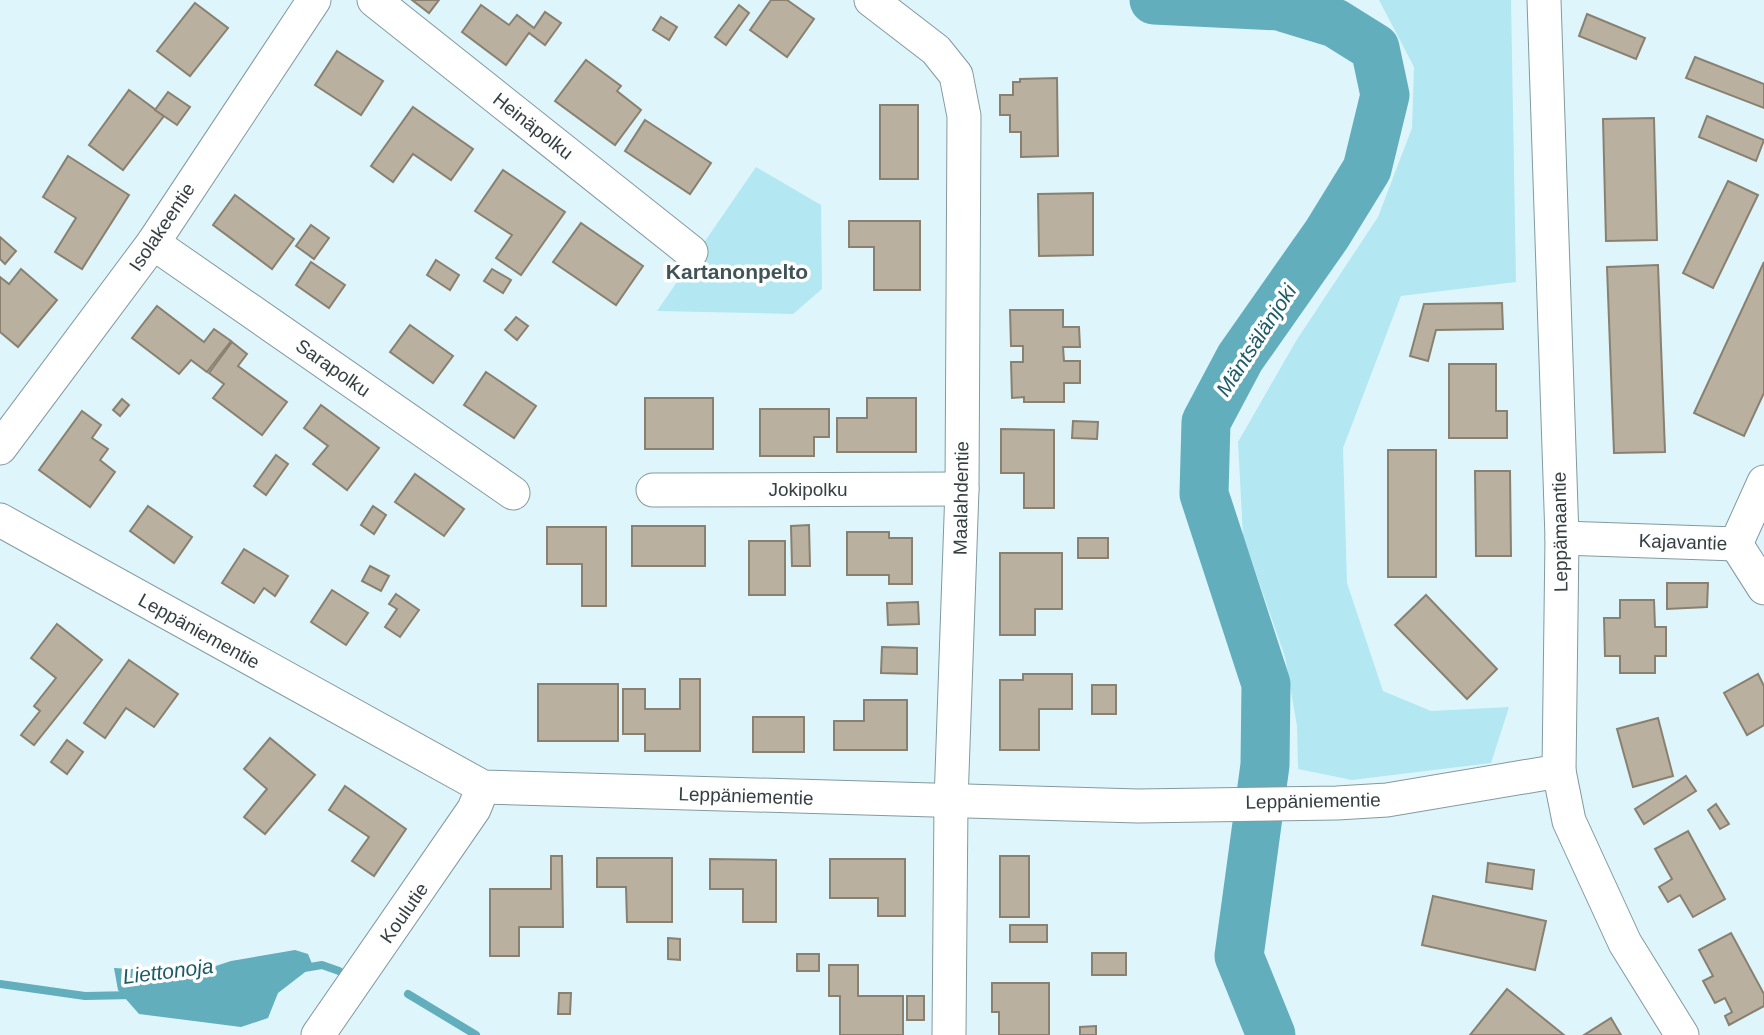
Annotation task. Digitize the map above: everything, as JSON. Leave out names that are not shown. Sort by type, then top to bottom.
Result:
[{"type":"street","name":"Isolakeentie","points":[[0,448],[153,243],[314,0]]},
{"type":"street","name":"Heinäpolku","points":[[374,0],[691,252]]},
{"type":"street","name":"Maalahdentie","points":[[871,0],[936,50],[956,75],[964,116],[962,489],[951,802],[949,1035]]},
{"type":"street","name":"Leppämaantie","points":[[1544,0],[1562,538],[1559,771],[1569,821],[1625,943],[1682,1035]]},
{"type":"street","name":"Sarapolku","points":[[153,243],[513,493]]},
{"type":"street","name":"Kajavantie","points":[[1562,538],[1736,544],[1764,482]]},
{"type":"street","name":"Jokipolku","points":[[653,490],[962,489]]},
{"type":"street","name":"Leppäniementie","points":[[0,520],[482,787],[1138,806],[1387,800],[1559,771]]},
{"type":"street","points":[[1736,544],[1764,588]]},
{"type":"street","name":"Koulutie","points":[[318,1035],[481,799],[482,787]]},
{"type":"shaded area","points":[[1379,0],[1511,0],[1516,282],[1401,296],[1343,448],[1347,583],[1383,691],[1431,711],[1509,707],[1491,763],[1352,780],[1298,769],[1297,726],[1285,657],[1243,536],[1238,442],[1296,341],[1378,217],[1412,128],[1414,67]]},
{"type":"shaded area","points":[[756,167],[821,205],[822,289],[793,314],[657,311]]},
{"type":"shaded area","points":[[295,950],[308,954],[313,966],[278,993],[268,1018],[241,1027],[139,1014],[118,990],[114,968],[147,970],[154,976],[185,976],[231,961]]},
{"type":"building","points":[[412,0],[439,0],[429,13]]},
{"type":"building","points":[[771,0],[787,0],[814,19],[787,57],[750,30]]},
{"type":"building","points":[[195,3],[228,28],[190,76],[157,51]]},
{"type":"building","points":[[481,5],[509,25],[517,15],[534,28],[545,12],[561,23],[545,45],[529,33],[506,65],[462,32]]},
{"type":"building","points":[[739,5],[749,13],[726,45],[715,37]]},
{"type":"building","points":[[1587,14],[1645,38],[1636,59],[1579,36]]},
{"type":"building","points":[[661,17],[677,27],[669,40],[653,30]]},
{"type":"building","points":[[337,51],[383,81],[361,115],[315,85]]},
{"type":"building","points":[[1695,57],[1764,84],[1764,108],[1686,78]]},
{"type":"building","points":[[586,60],[621,86],[617,91],[641,110],[615,145],[555,101]]},
{"type":"building","points":[[1057,78],[1058,156],[1021,157],[1021,132],[1010,132],[1010,115],[1000,115],[1000,95],[1013,95],[1013,82],[1020,82],[1020,79]]},
{"type":"building","points":[[129,90],[164,116],[123,170],[89,145]]},
{"type":"building","points":[[168,92],[190,107],[177,125],[155,110]]},
{"type":"building","points":[[880,105],[918,105],[918,179],[880,179]]},
{"type":"building","points":[[413,107],[473,149],[451,180],[413,154],[393,182],[371,166]]},
{"type":"building","points":[[1707,116],[1764,140],[1756,161],[1699,137]]},
{"type":"building","points":[[1654,118],[1657,240],[1606,241],[1603,119]]},
{"type":"building","points":[[645,120],[711,163],[690,194],[625,151]]},
{"type":"building","points":[[68,156],[129,195],[82,269],[55,252],[76,218],[43,197]]},
{"type":"building","points":[[503,170],[565,212],[521,275],[496,258],[512,235],[475,211]]},
{"type":"building","points":[[1728,181],[1758,195],[1713,288],[1683,273]]},
{"type":"building","points":[[1093,193],[1093,255],[1039,256],[1038,194]]},
{"type":"building","points":[[235,195],[294,239],[272,269],[213,225]]},
{"type":"building","points":[[849,221],[920,221],[920,290],[874,290],[874,247],[849,247]]},
{"type":"building","points":[[581,223],[643,266],[616,305],[553,262]]},
{"type":"building","points":[[311,225],[329,238],[314,259],[296,246]]},
{"type":"building","points":[[0,237],[16,251],[5,264],[0,259]]},
{"type":"building","points":[[436,260],[459,275],[450,290],[427,275]]},
{"type":"building","points":[[311,262],[345,285],[329,308],[296,285]]},
{"type":"building","points":[[1764,262],[1764,393],[1744,436],[1694,413]]},
{"type":"building","points":[[1658,265],[1665,452],[1614,453],[1607,267]]},
{"type":"building","points":[[21,269],[57,300],[18,347],[0,332],[0,277],[9,284]]},
{"type":"building","points":[[492,269],[511,280],[503,293],[484,281]]},
{"type":"building","points":[[1502,303],[1503,329],[1436,330],[1428,361],[1410,356],[1424,304]]},
{"type":"building","points":[[157,306],[204,342],[214,329],[231,341],[207,372],[191,360],[179,374],[132,338]]},
{"type":"building","points":[[1010,310],[1063,310],[1063,327],[1079,327],[1080,347],[1063,347],[1064,361],[1080,361],[1080,383],[1064,383],[1064,402],[1024,402],[1024,397],[1012,398],[1011,362],[1023,362],[1023,346],[1011,346]]},
{"type":"building","points":[[516,317],[528,326],[517,340],[505,330]]},
{"type":"building","points":[[410,325],[453,356],[433,383],[390,352]]},
{"type":"building","points":[[232,342],[247,354],[238,366],[287,402],[262,435],[213,398],[224,384],[209,373]]},
{"type":"building","points":[[1449,364],[1496,364],[1496,411],[1507,411],[1507,438],[1449,438]]},
{"type":"building","points":[[486,372],[536,406],[514,438],[464,405]]},
{"type":"building","points":[[645,398],[713,398],[713,449],[645,449]]},
{"type":"building","points":[[867,398],[916,398],[916,452],[837,452],[837,418],[867,418]]},
{"type":"building","points":[[122,399],[129,405],[120,416],[113,410]]},
{"type":"building","points":[[321,405],[379,448],[347,490],[313,464],[328,446],[304,428]]},
{"type":"building","points":[[760,409],[829,409],[829,437],[814,437],[814,456],[760,456]]},
{"type":"building","points":[[82,411],[101,425],[92,438],[108,449],[100,460],[115,472],[90,507],[39,470]]},
{"type":"building","points":[[1073,421],[1098,422],[1097,439],[1072,438]]},
{"type":"building","points":[[1001,429],[1054,430],[1054,508],[1024,508],[1024,473],[1001,473]]},
{"type":"building","points":[[1388,450],[1436,450],[1436,577],[1388,577]]},
{"type":"building","points":[[276,455],[288,464],[266,495],[254,486]]},
{"type":"building","points":[[1475,471],[1510,471],[1511,556],[1476,556]]},
{"type":"building","points":[[415,474],[464,509],[444,536],[395,502]]},
{"type":"building","points":[[148,506],[192,537],[174,563],[130,531]]},
{"type":"building","points":[[373,506],[386,515],[374,534],[361,525]]},
{"type":"building","points":[[809,525],[810,566],[792,566],[791,526]]},
{"type":"building","points":[[632,526],[705,526],[705,566],[632,566]]},
{"type":"building","points":[[547,527],[606,527],[606,606],[582,606],[582,564],[547,564]]},
{"type":"building","points":[[847,532],[889,532],[889,538],[912,538],[912,584],[889,584],[889,575],[847,575]]},
{"type":"building","points":[[1078,538],[1108,538],[1108,558],[1078,558]]},
{"type":"building","points":[[749,541],[785,541],[785,595],[749,595]]},
{"type":"building","points":[[244,549],[288,576],[275,596],[264,588],[254,603],[222,583]]},
{"type":"building","points":[[1000,553],[1062,553],[1062,609],[1035,609],[1035,635],[1000,635]]},
{"type":"building","points":[[370,566],[389,576],[381,591],[362,581]]},
{"type":"building","points":[[1667,583],[1708,583],[1707,607],[1667,609]]},
{"type":"building","points":[[332,590],[368,613],[346,645],[311,622]]},
{"type":"building","points":[[396,594],[419,610],[400,637],[385,627],[397,609],[389,604]]},
{"type":"building","points":[[1426,595],[1497,669],[1467,699],[1395,625]]},
{"type":"building","points":[[1620,600],[1654,600],[1655,627],[1666,627],[1666,656],[1655,656],[1655,673],[1620,673],[1620,656],[1605,656],[1604,618],[1620,618]]},
{"type":"building","points":[[918,602],[919,624],[888,625],[887,603]]},
{"type":"building","points":[[57,624],[102,660],[34,745],[21,735],[40,711],[34,706],[56,678],[31,658]]},
{"type":"building","points":[[882,647],[917,648],[917,674],[881,673]]},
{"type":"building","points":[[129,660],[178,694],[154,727],[126,708],[105,738],[84,723]]},
{"type":"building","points":[[1023,674],[1072,674],[1072,709],[1039,709],[1039,750],[1000,750],[1000,680],[1023,680]]},
{"type":"building","points":[[1758,674],[1764,686],[1764,725],[1747,735],[1724,693]]},
{"type":"building","points":[[680,679],[700,679],[700,751],[645,751],[645,734],[623,734],[623,689],[645,689],[645,709],[680,709]]},
{"type":"building","points":[[538,684],[618,684],[618,741],[538,741]]},
{"type":"building","points":[[1092,685],[1116,685],[1116,714],[1092,714]]},
{"type":"building","points":[[864,700],[907,700],[907,750],[834,750],[834,721],[864,721]]},
{"type":"building","points":[[753,717],[804,717],[804,752],[753,752]]},
{"type":"building","points":[[1658,718],[1673,776],[1633,787],[1617,729]]},
{"type":"building","points":[[270,738],[315,775],[265,834],[244,817],[267,789],[244,769]]},
{"type":"building","points":[[67,740],[83,752],[67,774],[51,762]]},
{"type":"building","points":[[1686,776],[1696,791],[1644,824],[1635,809]]},
{"type":"building","points":[[345,786],[406,829],[374,876],[352,861],[369,837],[329,810]]},
{"type":"building","points":[[1716,804],[1729,824],[1720,829],[1708,810]]},
{"type":"building","points":[[1688,831],[1725,899],[1693,917],[1680,895],[1668,902],[1659,887],[1672,879],[1655,849]]},
{"type":"building","points":[[551,856],[562,856],[563,927],[519,927],[519,956],[490,956],[490,889],[551,889]]},
{"type":"building","points":[[1000,856],[1029,856],[1029,917],[1000,917]]},
{"type":"building","points":[[597,858],[672,858],[672,922],[627,922],[626,887],[597,887]]},
{"type":"building","points":[[710,859],[776,860],[776,922],[743,922],[743,889],[710,889]]},
{"type":"building","points":[[830,859],[905,859],[905,916],[878,916],[878,898],[830,898]]},
{"type":"building","points":[[1488,863],[1534,870],[1532,889],[1486,882]]},
{"type":"building","points":[[1433,896],[1546,921],[1535,970],[1422,945]]},
{"type":"building","points":[[1010,925],[1047,925],[1047,942],[1010,942]]},
{"type":"building","points":[[1731,933],[1764,994],[1764,1006],[1729,1025],[1725,1016],[1732,1012],[1725,998],[1715,1003],[1703,981],[1713,976],[1699,950]]},
{"type":"building","points":[[668,938],[680,939],[680,960],[668,959]]},
{"type":"building","points":[[1092,953],[1126,953],[1126,975],[1092,975]]},
{"type":"building","points":[[797,954],[819,954],[819,971],[797,971]]},
{"type":"building","points":[[829,965],[858,965],[858,996],[903,996],[903,1035],[840,1035],[840,996],[829,996]]},
{"type":"building","points":[[992,983],[1049,983],[1049,1035],[999,1035],[999,1012],[992,1012]]},
{"type":"building","points":[[1507,989],[1564,1035],[1470,1035]]},
{"type":"building","points":[[559,993],[571,993],[570,1014],[558,1014]]},
{"type":"building","points":[[907,996],[924,996],[924,1020],[907,1020]]},
{"type":"building","points":[[1611,1018],[1621,1035],[1584,1035]]},
{"type":"building","points":[[1096,1026],[1096,1035],[1080,1035],[1080,1027]]},
{"type":"waterway","name":"Mäntsälänjoki","points":[[1154,0],[1279,6],[1335,23],[1375,48],[1385,95],[1367,169],[1327,234],[1240,358],[1206,422],[1204,494],[1266,684],[1265,765],[1239,956],[1271,1035]]},
{"type":"waterway","name":"Liettonoja","points":[[304,968],[322,965],[339,971]]},
{"type":"waterway","name":"Liettonoja","points":[[0,984],[85,996],[133,995]]},
{"type":"waterway","name":"Liettonoja","points":[[408,994],[476,1035]]},
{"type":"district","name":"Kartanonpelto","points":[[737,271]]}]
